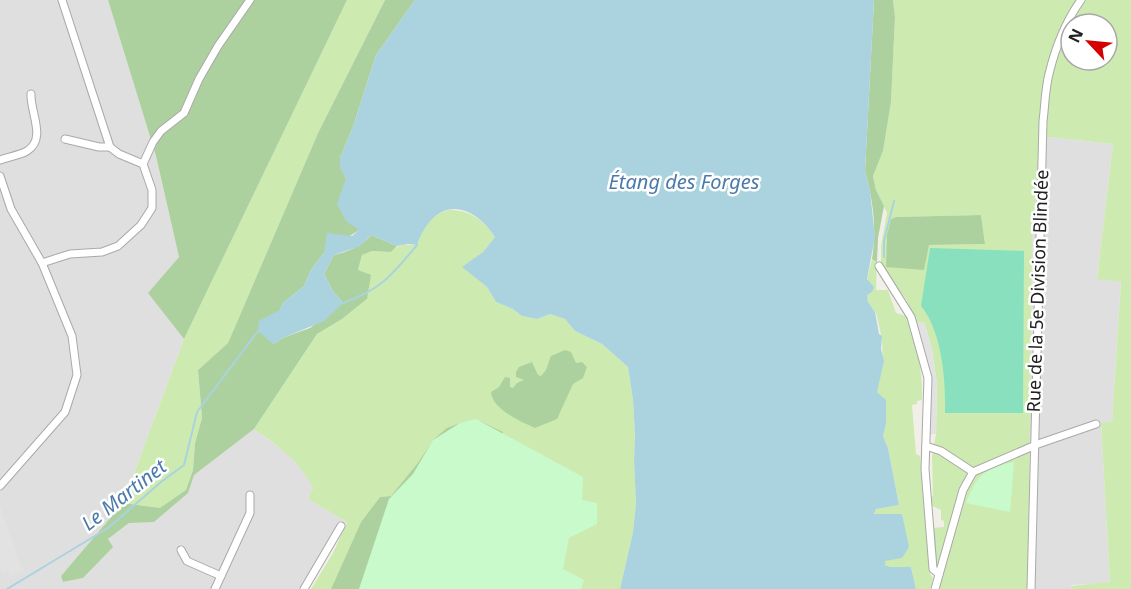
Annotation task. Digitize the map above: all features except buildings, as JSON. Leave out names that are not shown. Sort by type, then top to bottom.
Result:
[{"type":"street","points":[[62,0],[110,147],[119,154],[143,164]]},
{"type":"street","points":[[42,263],[70,254],[102,252],[118,246],[141,225],[152,208],[153,190],[143,164],[153,142],[161,131],[184,113],[199,79],[218,46],[250,0]]},
{"type":"street","name":"Rue de la 5e Division Blindée","points":[[1031,589],[1043,121],[1048,75],[1060,41],[1081,0]]},
{"type":"street","points":[[0,160],[28,151],[36,142],[38,131],[30,105],[31,94]]},
{"type":"street","points":[[65,139],[99,147],[110,147]]},
{"type":"street","points":[[0,176],[11,209],[42,263],[72,336],[77,375],[64,412],[0,486]]},
{"type":"street","points":[[879,266],[911,317],[927,378],[926,446],[930,548],[933,569],[939,574]]},
{"type":"street","points":[[935,589],[963,490],[972,472],[1034,446],[1096,424]]},
{"type":"street","points":[[926,446],[941,451],[972,472]]},
{"type":"street","points":[[215,589],[250,513],[250,495]]},
{"type":"street","points":[[304,589],[341,526]]},
{"type":"street","points":[[181,550],[187,561],[221,576]]},
{"type":"shaded area","points":[[0,0],[108,0],[156,156],[179,257],[149,293],[184,339],[123,503],[61,576],[63,582],[83,578],[108,539],[254,429],[288,454],[306,474],[313,488],[308,499],[347,522],[307,589],[0,589]]},
{"type":"shaded area","points":[[1039,136],[1113,144],[1097,278],[1121,281],[1112,421],[1101,423],[1110,583],[1071,585],[1072,589],[1028,589],[1032,244]]},
{"type":"shaded area","points":[[924,322],[932,349],[937,384],[936,434],[930,434],[929,378],[917,323]]},
{"type":"shaded area","points":[[0,506],[23,571],[9,577],[8,570],[3,573],[0,566]]},
{"type":"green space","points":[[108,0],[347,0],[184,339],[148,293],[179,257],[156,156]]},
{"type":"green space","points":[[347,0],[385,0],[318,133],[228,343],[198,370],[202,418],[195,443],[193,470],[186,490],[160,508],[123,503],[184,339]]},
{"type":"green space","points":[[385,0],[415,0],[376,55],[353,127],[340,158],[359,230],[324,253],[311,270],[304,286],[283,303],[273,344],[310,328],[343,303],[332,290],[324,274],[334,255],[354,248],[371,235],[397,246],[391,252],[372,251],[362,255],[358,270],[371,275],[367,299],[342,319],[317,334],[254,429],[194,475],[188,493],[154,522],[129,523],[108,539],[113,547],[83,578],[63,582],[61,576],[123,503],[160,508],[186,490],[193,470],[195,443],[202,418],[198,370],[228,343],[318,133]]},
{"type":"green space","points":[[874,0],[893,0],[895,17],[891,102],[883,151],[873,176],[876,190],[884,206],[878,238],[877,262],[872,259],[873,215],[865,171]]},
{"type":"green space","points":[[893,0],[1131,0],[1131,589],[1072,589],[1071,586],[1110,582],[1101,423],[1112,421],[1121,282],[1097,279],[1113,144],[1040,136],[1032,244],[1028,589],[940,589],[932,528],[944,527],[944,521],[941,520],[941,510],[930,505],[933,495],[932,457],[936,434],[937,384],[932,349],[924,322],[917,323],[906,299],[881,267],[881,246],[887,213],[876,190],[873,176],[883,151],[891,102],[895,17]],"holes":[[[981,215],[985,244],[929,245],[891,219]]]},
{"type":"green space","points":[[449,210],[457,210],[476,217],[495,237],[483,252],[463,267],[487,287],[496,302],[513,309],[522,316],[537,319],[550,314],[565,319],[575,331],[602,344],[628,367],[635,434],[636,503],[633,532],[620,589],[379,589],[460,423],[445,431],[434,441],[391,496],[380,497],[361,522],[331,589],[311,589],[333,553],[347,522],[308,499],[313,488],[302,470],[280,448],[254,429],[317,334],[342,319],[367,299],[358,270],[362,255],[372,251],[391,252],[403,245],[417,245],[428,223],[437,215]]},
{"type":"green space","points":[[981,215],[985,244],[929,245],[924,270],[886,267],[887,235],[891,219]]},
{"type":"green space","points":[[930,248],[1024,251],[1023,413],[945,413],[945,386],[938,342],[928,316],[921,306]]},
{"type":"green space","points":[[872,259],[877,262],[876,290],[888,290],[896,313],[906,316],[918,357],[922,400],[912,405],[916,454],[920,456],[930,574],[933,578],[930,589],[916,589],[911,567],[885,565],[874,515],[876,509],[899,505],[888,448],[883,436],[886,424],[886,401],[877,392],[882,347],[877,315],[867,296],[867,280]]},
{"type":"green space","points":[[565,350],[571,352],[576,363],[582,362],[587,367],[583,378],[573,384],[557,419],[535,428],[508,414],[496,404],[491,392],[499,387],[505,377],[510,378],[510,387],[513,388],[524,380],[516,377],[519,367],[532,362],[538,375],[541,376],[551,356]]},
{"type":"green space","points":[[476,419],[583,477],[582,500],[597,503],[597,524],[569,538],[563,569],[584,580],[581,589],[359,589],[389,499],[413,474],[433,440],[460,423]]},
{"type":"green space","points":[[480,421],[503,432],[498,442],[379,589],[331,589],[361,522],[380,497],[391,496],[434,439],[447,428],[460,423]]},
{"type":"green space","points":[[1014,462],[1010,512],[966,503],[974,485],[983,474],[995,467]]},
{"type":"water","name":"Étang des Forges","points":[[415,0],[874,0],[865,171],[870,191],[875,237],[867,279],[874,287],[867,295],[868,302],[875,312],[879,334],[882,336],[881,349],[884,361],[877,392],[886,400],[886,424],[883,436],[888,448],[899,505],[876,509],[874,514],[902,514],[909,547],[902,558],[885,561],[885,565],[911,567],[916,589],[620,589],[633,532],[636,503],[633,400],[628,367],[602,344],[575,331],[565,319],[550,314],[537,319],[522,316],[513,309],[496,302],[487,287],[462,267],[483,252],[495,237],[485,224],[463,210],[452,209],[432,219],[417,245],[397,246],[371,235],[360,246],[334,255],[324,274],[332,290],[343,303],[324,321],[273,344],[258,331],[259,321],[280,310],[283,303],[304,286],[311,270],[324,253],[327,233],[352,236],[359,230],[346,221],[337,204],[346,178],[340,168],[340,158],[353,127],[376,55]]},
{"type":"waterway","points":[[884,257],[884,241],[894,201]]},
{"type":"waterway","name":"Le Martinet","points":[[343,303],[368,292],[385,280],[417,245]]},
{"type":"waterway","name":"Le Martinet","points":[[7,589],[108,528],[184,465],[197,412],[258,331]]},
{"type":"waterway","points":[[934,533],[936,562]]}]
